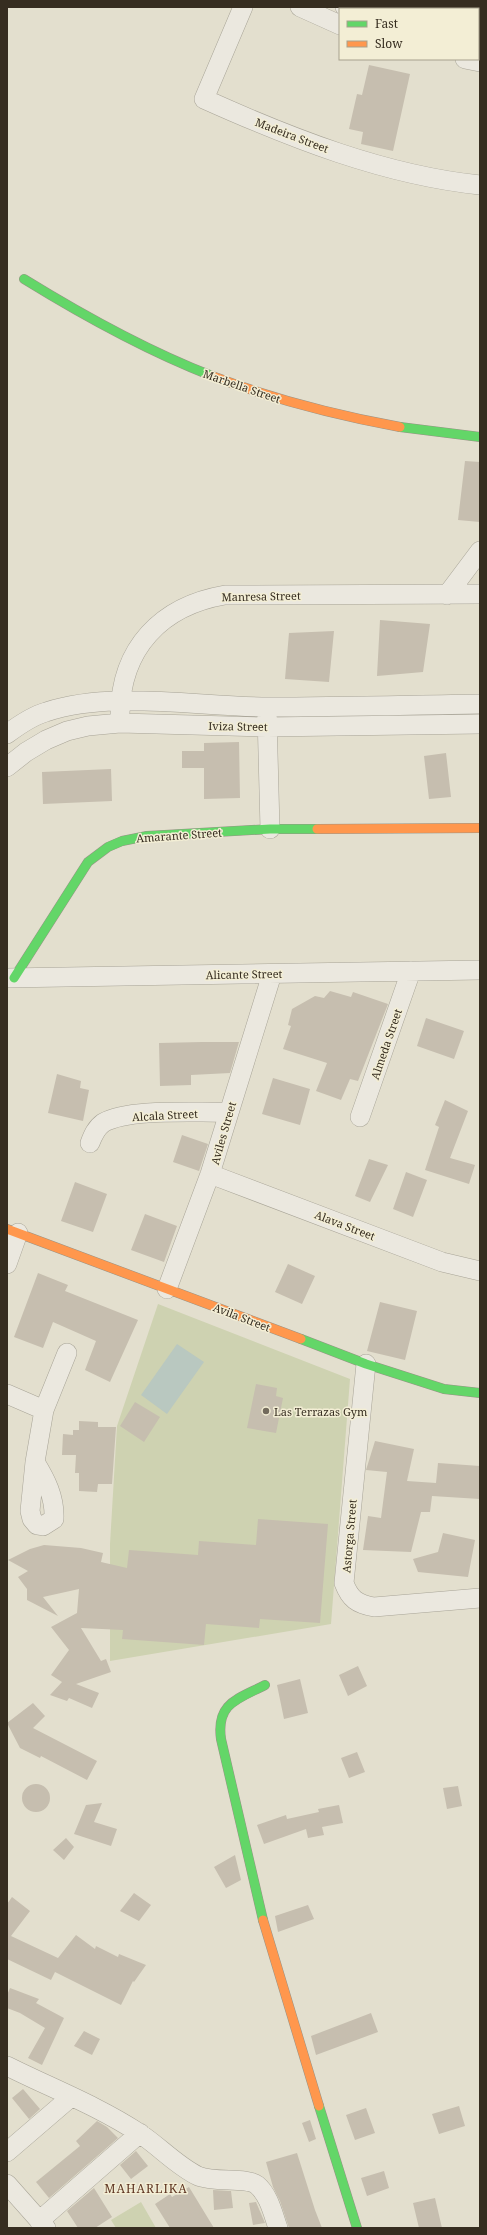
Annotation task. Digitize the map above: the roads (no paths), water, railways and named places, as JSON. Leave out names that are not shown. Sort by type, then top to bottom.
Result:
[{"type":"street","name":"Madeira Street","points":[[243,7],[204,99],[277,130],[357,158],[429,176],[480,184]]},
{"type":"street","points":[[300,7],[339,25]]},
{"type":"street","points":[[470,60],[480,62]]},
{"type":"street","name":"Marbella Street","points":[[24,279],[101,326],[212,377],[328,414],[438,433],[480,437]]},
{"type":"street","points":[[447,595],[480,551]]},
{"type":"street","name":"Manresa Street","points":[[120,723],[120,701],[124,678],[131,659],[143,640],[159,624],[177,610],[202,599],[225,595],[480,594]]},
{"type":"street","name":"Iviza Street","points":[[7,734],[25,722],[52,710],[73,705],[120,701],[267,707],[480,704]]},
{"type":"street","points":[[267,707],[270,829]]},
{"type":"street","name":"Iviza Street","points":[[7,767],[26,752],[67,731],[88,726],[120,723],[267,727],[480,724]]},
{"type":"street","name":"Amarante Street","points":[[10,978],[88,862],[99,851],[112,844],[129,838],[270,829],[480,828]]},
{"type":"street","name":"Almeda Street","points":[[360,1117],[411,970]]},
{"type":"street","name":"Alicante Street","points":[[10,978],[480,970]]},
{"type":"street","name":"Aviles Street","points":[[167,1289],[210,1174],[272,974]]},
{"type":"street","name":"Alcala Street","points":[[90,1143],[96,1129],[110,1120],[138,1114],[228,1112]]},
{"type":"street","name":"Alava Street","points":[[210,1174],[442,1262],[480,1271]]},
{"type":"street","points":[[7,1264],[13,1231]]},
{"type":"street","name":"Avila Street","points":[[13,1231],[366,1364],[444,1389],[480,1393]]},
{"type":"street","points":[[35,1462],[44,1410],[67,1353]]},
{"type":"street","name":"Astorga Street","points":[[366,1364],[344,1583],[348,1595],[359,1604],[374,1607],[480,1598]]},
{"type":"street","points":[[9,1400],[44,1410]]},
{"type":"street","points":[[265,1685],[229,1704],[219,1724],[221,1739],[266,1934],[357,2228]]},
{"type":"street","points":[[7,2066],[140,2133],[201,2177],[213,2181],[246,2181],[256,2184],[264,2192],[278,2228]]},
{"type":"street","points":[[7,2152],[71,2097]]},
{"type":"street","points":[[7,2184],[43,2224],[140,2133]]},
{"type":"place","name":"Las Terrazas Gym","points":[[266,1411]]},
{"type":"district","name":"MAHARLIKA","points":[[146,2188]]}]
